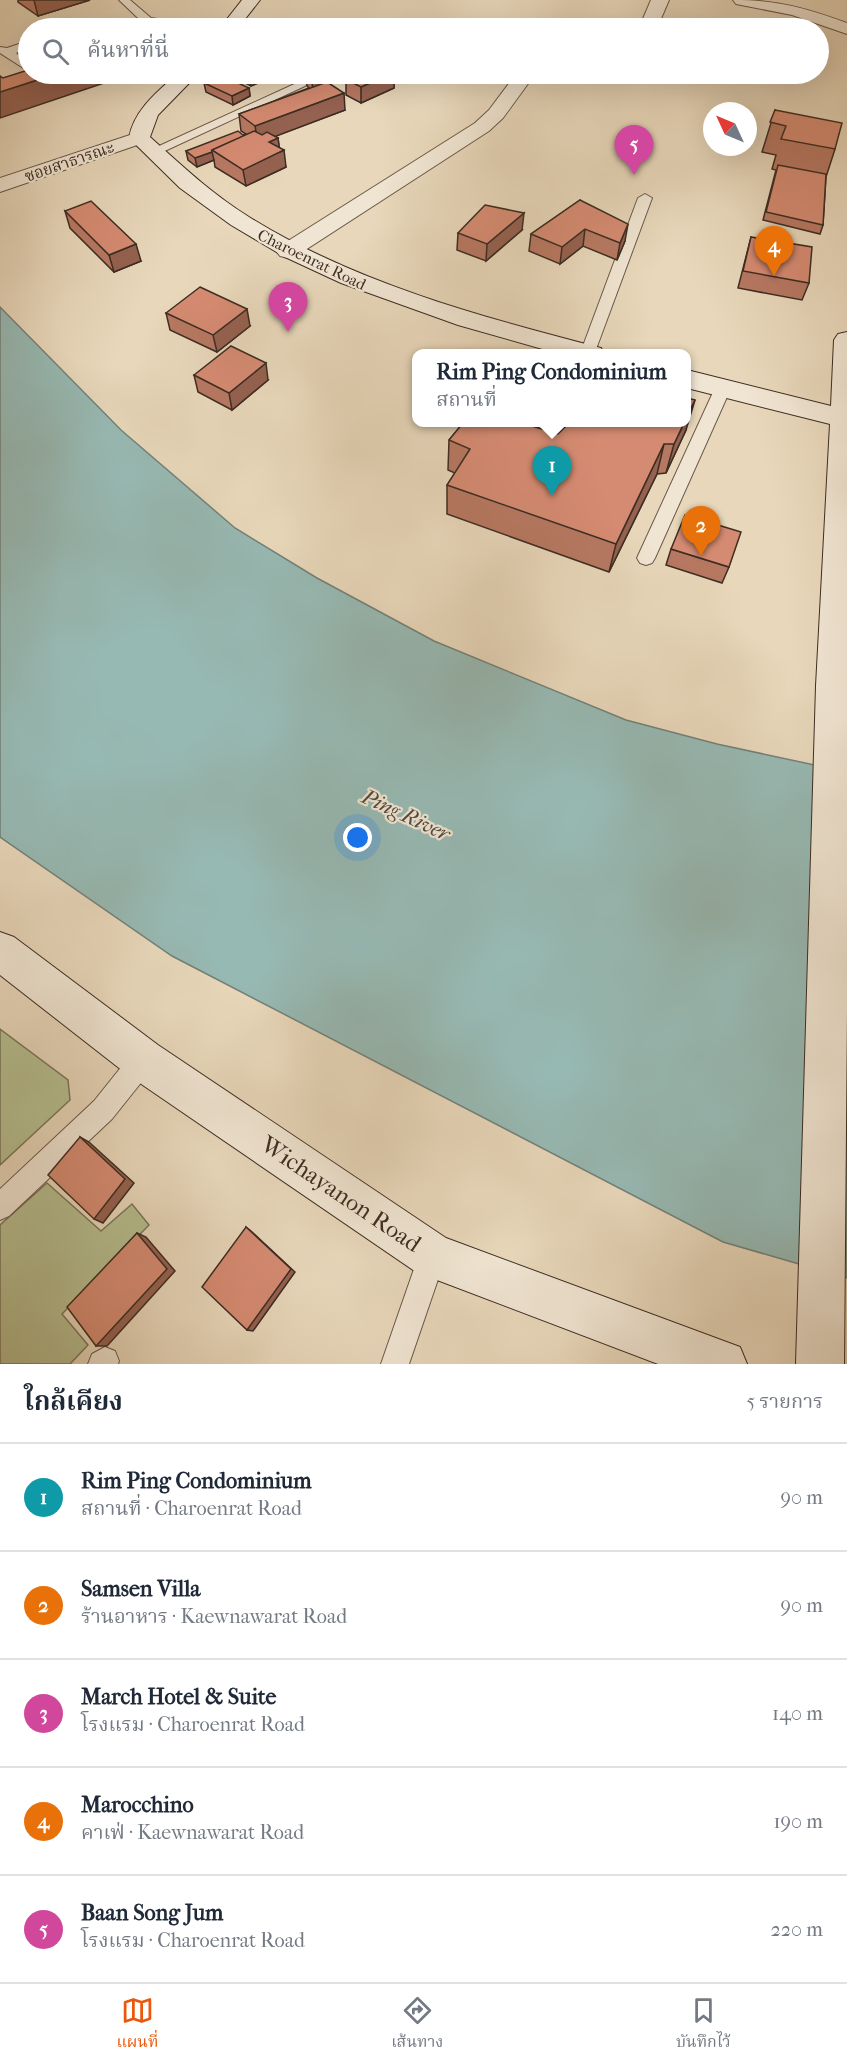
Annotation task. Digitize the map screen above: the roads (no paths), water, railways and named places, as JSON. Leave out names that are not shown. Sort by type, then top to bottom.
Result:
[{"type":"street","points":[[237,18],[251,0]]},
{"type":"street","points":[[652,18],[660,0]]},
{"type":"street","points":[[742,0],[796,11],[816,18]]},
{"type":"street","points":[[829,23],[847,29]]},
{"type":"street","points":[[146,145],[139,128],[146,117],[178,84]]},
{"type":"street","points":[[288,251],[482,127],[496,114],[518,84]]},
{"type":"street","name":"ซอยสาธารณะ","points":[[0,185],[146,145]]},
{"type":"street","name":"Charoenrat Road","points":[[146,145],[198,193],[239,223],[288,251],[371,288],[436,310],[576,349]]},
{"type":"street","points":[[820,1364],[833,686],[847,340]]},
{"type":"street","points":[[691,380],[845,418]]},
{"type":"street","name":"Wichayanon Road","points":[[0,951],[143,1060],[432,1256],[723,1364]]},
{"type":"lane","points":[[124,0],[145,18]]},
{"type":"lane","points":[[4,51],[18,61]]},
{"type":"lane","points":[[146,145],[301,84]]},
{"type":"lane","points":[[591,349],[645,198]]},
{"type":"lane","points":[[646,558],[723,388]]},
{"type":"lane","points":[[0,1207],[103,1110],[143,1060]]},
{"type":"lane","points":[[395,1364],[432,1256]]},
{"type":"water","name":"Ping River","points":[[0,307],[121,430],[235,528],[317,578],[434,641],[626,720],[717,744],[847,772],[847,1278],[723,1242],[172,956],[0,837]]},
{"type":"place","name":"Baan Song Jum","points":[[634,175]]},
{"type":"place","name":"Marocchino","points":[[774,276]]},
{"type":"place","name":"March Hotel & Suite","points":[[288,332]]},
{"type":"place","name":"Rim Ping Condominium","points":[[552,496]]},
{"type":"place","name":"Samsen Villa","points":[[701,556]]}]
